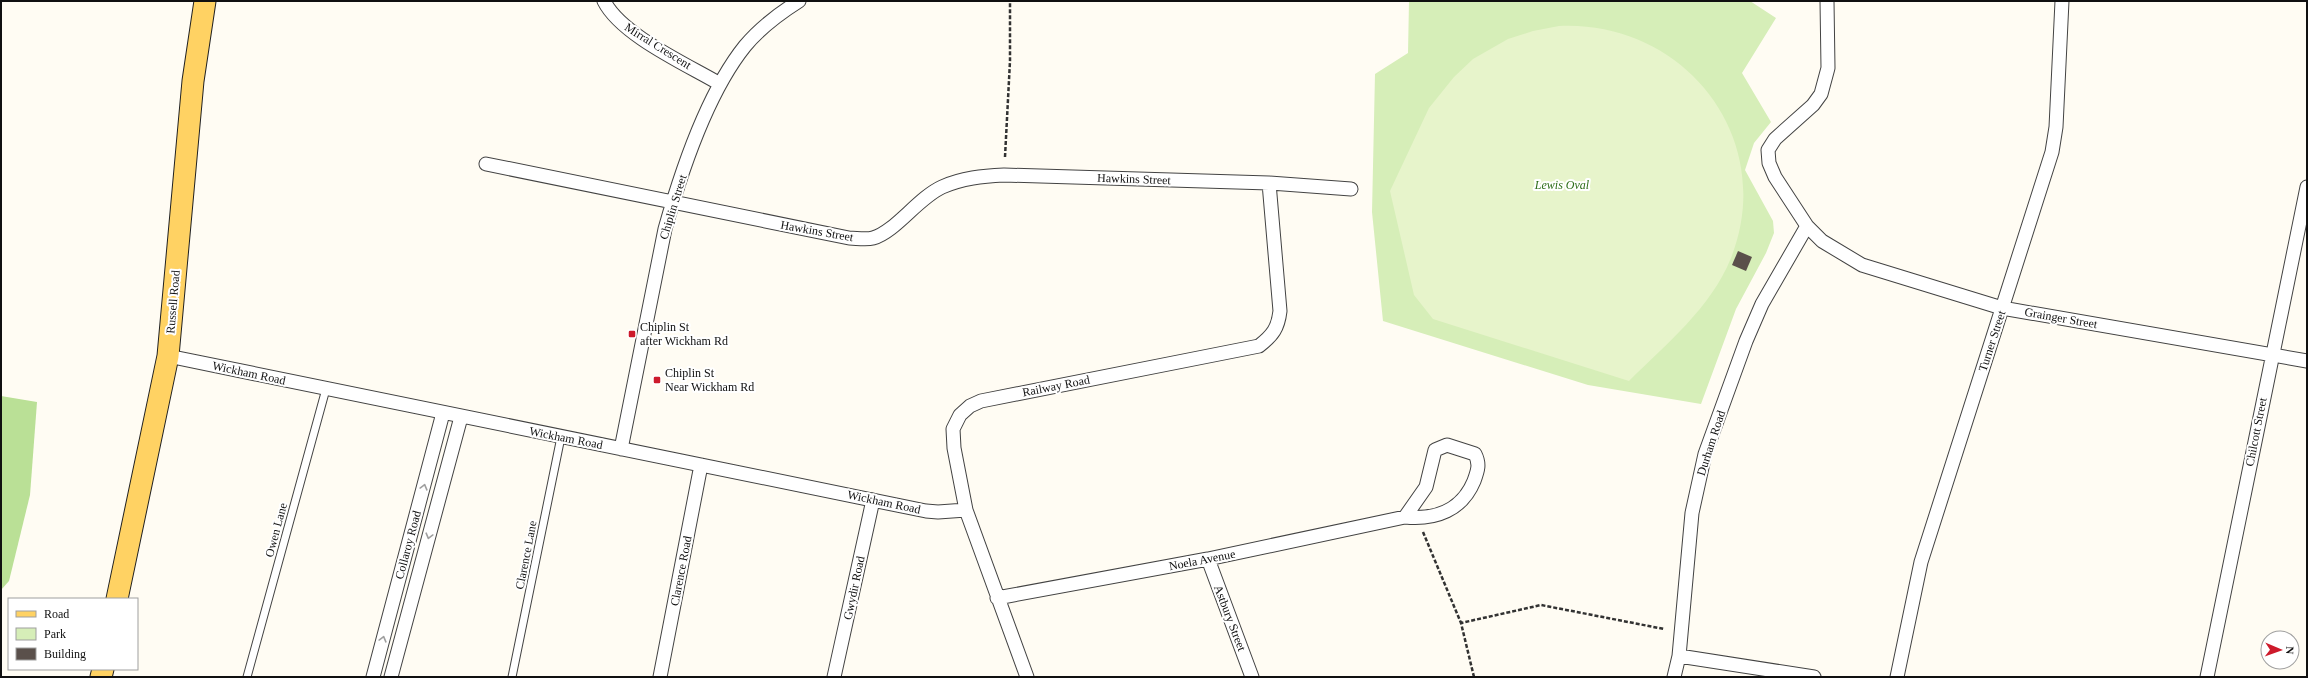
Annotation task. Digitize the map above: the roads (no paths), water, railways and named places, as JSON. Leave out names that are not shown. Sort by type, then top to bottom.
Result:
[{"type":"main road","name":"Russell Road","points":[[118,598],[168,356],[193,81],[205,1]]},
{"type":"street","name":"Mirral Crescent","points":[[604,1],[616,20],[630,31],[720,84]]},
{"type":"street","name":"Chiplin Street","points":[[621,449],[664,229],[709,105],[720,84],[746,45],[781,13],[799,1]]},
{"type":"street","name":"Grainger Street","points":[[1827,1],[1828,68],[1821,94],[1813,105],[1775,139],[1768,150],[1770,163],[1775,177],[1806,226],[1822,241],[1862,265],[2002,308],[2307,361]]},
{"type":"street","name":"Turner Street","points":[[1897,677],[1921,562],[2055,139],[2062,1]]},
{"type":"street","name":"Hawkins Street","points":[[486,164],[673,202],[712,212],[833,235],[866,239],[873,238],[890,228],[912,208],[941,188],[959,180],[982,177],[1004,175],[1269,183],[1351,189]]},
{"type":"street","name":"Railway Road","points":[[1027,677],[966,510],[954,448],[953,429],[960,415],[970,406],[988,399],[1259,346],[1272,336],[1278,326],[1280,311],[1269,183]]},
{"type":"street","name":"Chilcott Street","points":[[2207,677],[2307,187]]},
{"type":"street","name":"Durham Road","points":[[1674,677],[1679,656],[1692,513],[1705,454],[1746,341],[1762,304],[1806,226]]},
{"type":"street","name":"Wickham Road","points":[[168,356],[873,500],[938,512],[966,510]]},
{"type":"street","name":"Collaroy Road","points":[[373,677],[444,413]]},
{"type":"street","name":"Collaroy Road","points":[[391,677],[461,417]]},
{"type":"street","name":"Noela Avenue","points":[[997,598],[1208,559],[1406,517],[1418,518],[1440,514],[1462,502],[1470,491],[1478,470],[1475,454],[1447,445],[1435,450],[1426,487],[1406,517]]},
{"type":"street","name":"Clarence Road","points":[[660,677],[701,465]]},
{"type":"street","name":"Gwydir Road","points":[[834,677],[873,500]]},
{"type":"street","name":"Astbury Street","points":[[1208,559],[1252,677]]},
{"type":"street","points":[[1679,656],[1814,677]]},
{"type":"lane","name":"Owen Lane","points":[[246,677],[326,389]]},
{"type":"lane","name":"Clarence Lane","points":[[512,677],[561,437]]},
{"type":"place","name":"Chiplin St after Wickham Rd","points":[[632,334]]},
{"type":"place","name":"Chiplin St Near Wickham Rd","points":[[657,380]]},
{"type":"park label","name":"Lewis Oval","points":[[1562,185]]}]
